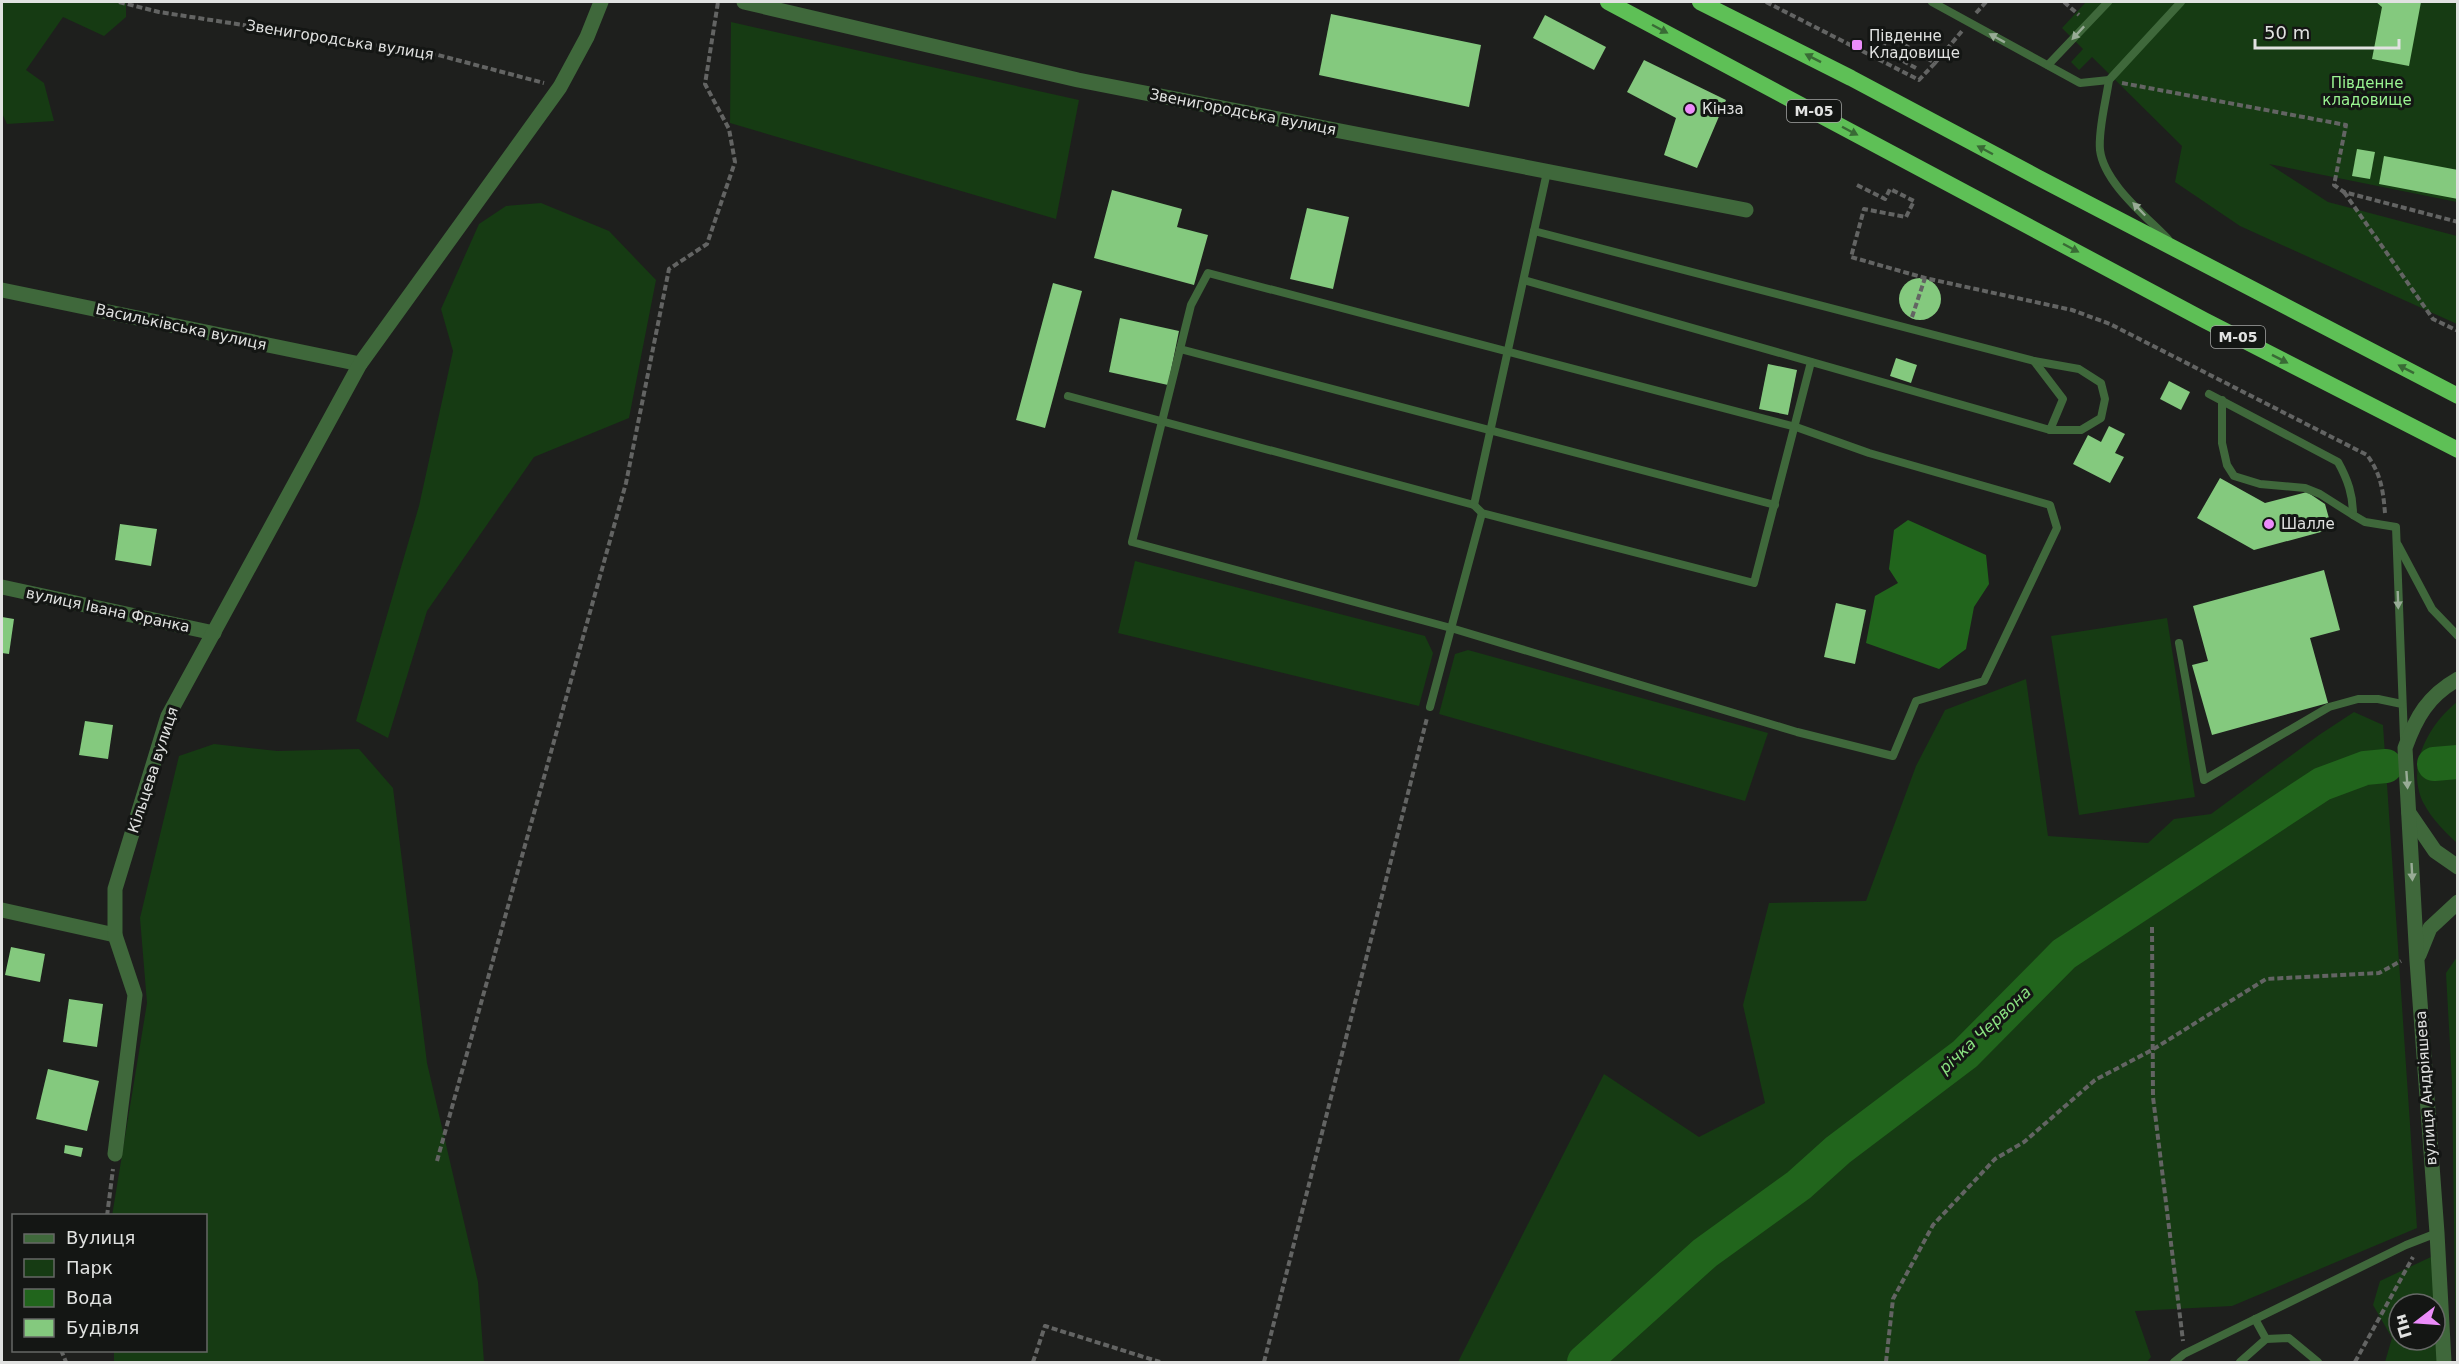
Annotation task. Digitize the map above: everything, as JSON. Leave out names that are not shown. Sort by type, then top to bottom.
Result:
[{"type":"highway","name":"М-05","points":[[1608,2],[2204,320],[2457,450]]},
{"type":"highway","points":[[1700,2],[1851,78],[2457,396]]},
{"type":"street","name":"Кільцева вулиця","points":[[115,1154],[135,995],[115,935],[115,889],[168,716],[360,364],[560,87],[587,37],[601,2]]},
{"type":"street","name":"Звенигородська вулиця","points":[[744,2],[1078,80],[1746,210]]},
{"type":"street","name":"Васильківська вулиця","points":[[2,290],[360,364]]},
{"type":"street","name":"вулиця Івана Франка","points":[[2,587],[214,633]]},
{"type":"street","points":[[2405,748],[2415,721],[2432,698],[2457,679]]},
{"type":"street","name":"вулиця Андріяшева","points":[[2405,748],[2409,813],[2412,959],[2430,1235],[2444,1362]]},
{"type":"street","points":[[2409,813],[2435,851],[2457,867]]},
{"type":"street","points":[[2412,959],[2430,928],[2457,902]]},
{"type":"street","points":[[2,910],[115,935]]},
{"type":"lane","points":[[1932,2],[2080,83],[2109,80]]},
{"type":"lane","points":[[2048,66],[2108,2]]},
{"type":"lane","points":[[2179,251],[2111,177],[2103,162],[2100,148],[2109,80],[2181,2]]},
{"type":"lane","points":[[1474,505],[1547,172]]},
{"type":"lane","points":[[1524,280],[2050,430],[2081,430],[2101,418],[2106,399],[2102,383],[2079,369],[2034,361],[1534,231]]},
{"type":"lane","points":[[1208,273],[1508,353],[1796,427],[1869,453],[2050,505],[2057,528],[1984,681],[1916,701],[1893,756],[1797,732],[1451,628],[1132,542],[1191,306],[1208,273]]},
{"type":"lane","points":[[1180,349],[1775,505]]},
{"type":"lane","points":[[2034,361],[2063,399],[2050,430]]},
{"type":"lane","points":[[1068,396],[1474,505],[1482,513],[1754,583],[1811,362]]},
{"type":"lane","points":[[2209,394],[2338,462],[2349,481],[2354,515]]},
{"type":"lane","points":[[2222,400],[2222,443],[2227,465],[2234,476],[2260,484],[2306,488],[2365,522],[2396,527],[2405,748]]},
{"type":"lane","points":[[1430,706],[1482,513]]},
{"type":"lane","points":[[2396,542],[2432,609],[2457,636]]},
{"type":"lane","points":[[2179,643],[2204,780],[2329,706],[2358,699],[2378,699],[2402,704]]},
{"type":"lane","points":[[2174,1362],[2184,1354],[2430,1235]]},
{"type":"lane","points":[[2255,1319],[2266,1339]]},
{"type":"lane","points":[[2240,1362],[2266,1339],[2289,1338],[2318,1362]]},
{"type":"path","name":"Звенигородська вулиця","points":[[119,2],[159,12],[438,56],[560,87]]},
{"type":"path","points":[[437,1161],[626,483],[669,269],[707,244],[735,162],[729,129],[705,84],[718,2]]},
{"type":"path","points":[[1766,2],[1919,80],[1986,2]]},
{"type":"path","points":[[2064,2],[2088,23]]},
{"type":"path","points":[[1916,68],[1881,49],[1889,36],[1935,63]]},
{"type":"path","points":[[2109,80],[2346,125],[2334,185],[2344,192],[2433,319],[2457,331]]},
{"type":"path","points":[[1857,185],[1885,199],[1890,189],[1914,201],[1906,217],[1864,209],[1851,257],[1925,278],[2072,310],[2110,324],[2367,455],[2377,468],[2382,483],[2386,526]]},
{"type":"path","points":[[2344,192],[2457,222]]},
{"type":"path","points":[[1908,328],[1925,278]]},
{"type":"path","points":[[1264,1362],[1430,706]]},
{"type":"path","points":[[2151,927],[2153,1097],[2184,1354]]},
{"type":"path","points":[[1886,1362],[1893,1299],[1933,1225],[1995,1159],[2024,1142],[2095,1080],[2152,1050],[2266,979],[2379,974],[2412,959]]},
{"type":"path","points":[[107,1214],[115,1154]]},
{"type":"path","points":[[2355,1362],[2430,1235]]},
{"type":"path","points":[[1034,1362],[1045,1326],[1160,1362]]},
{"type":"green space","points":[[2,2],[126,2],[126,17],[104,36],[63,17],[26,70],[44,83],[54,121],[7,124],[2,113]]},
{"type":"green space","name":"Південне кладовище","points":[[2086,2],[2457,2],[2457,202],[2269,164],[2328,202],[2457,236],[2457,324],[2240,226],[2175,182],[2182,146],[2092,57],[2079,70],[2071,62],[2083,49],[2062,28]]},
{"type":"green space","points":[[731,22],[1079,100],[1056,219],[730,123]]},
{"type":"green space","points":[[541,203],[609,231],[656,280],[629,418],[534,457],[427,611],[388,738],[356,721],[419,506],[453,351],[441,309],[479,224],[506,206]]},
{"type":"green space","points":[[1135,561],[1425,636],[1433,653],[1419,706],[1118,633]]},
{"type":"green space","points":[[2167,618],[2195,797],[2079,815],[2051,636]]},
{"type":"green space","points":[[1468,650],[1768,733],[1745,801],[1439,714],[1455,654]]},
{"type":"green space","points":[[2026,679],[2048,836],[2148,843],[2174,819],[2211,814],[2354,712],[2383,725],[2417,1228],[2232,1306],[2135,1311],[2151,1357],[2147,1362],[1458,1362],[1604,1074],[1699,1137],[1765,1103],[1743,1005],[1769,903],[1866,901],[1916,766],[1945,710]]},
{"type":"green space","points":[[2457,702],[2457,748],[2429,756],[2433,779],[2457,779],[2457,843],[2427,810],[2419,790],[2417,776],[2422,748],[2429,735],[2446,712]]},
{"type":"green space","points":[[214,744],[277,751],[359,749],[393,788],[427,1063],[478,1282],[484,1362],[114,1362],[114,1352],[207,1352],[207,1214],[112,1214],[147,1003],[140,918],[179,756]]},
{"type":"green space","points":[[2457,957],[2458,1362],[2456,1362],[2452,1082],[2446,973]]},
{"type":"green space","points":[[2433,1256],[2435,1292],[2387,1292],[2387,1329],[2373,1305],[2380,1281]]},
{"type":"green space","points":[[2388,1352],[2438,1352],[2438,1362],[2385,1362]]},
{"type":"water","points":[[1908,520],[1986,555],[1989,584],[1974,607],[1966,649],[1939,669],[1866,643],[1875,596],[1898,583],[1889,569],[1894,530]]},
{"type":"building","points":[[2376,2],[2421,2],[2409,66],[2372,59],[2382,7]]},
{"type":"building","points":[[1331,14],[1481,45],[1469,107],[1319,75]]},
{"type":"building","points":[[1545,15],[1606,47],[1594,70],[1533,38]]},
{"type":"building","name":"Кінза","points":[[1644,60],[1726,100],[1697,168],[1664,155],[1676,118],[1627,92]]},
{"type":"building","points":[[2357,149],[2375,152],[2370,179],[2352,176]]},
{"type":"building","points":[[2384,156],[2458,170],[2458,199],[2379,184]]},
{"type":"building","points":[[1112,190],[1182,209],[1177,227],[1208,235],[1194,285],[1094,258]]},
{"type":"building","points":[[1307,208],[1349,217],[1333,289],[1290,279]]},
{"type":"building","points":[[1920,278],[1928,279],[1935,284],[1940,291],[1940,307],[1935,314],[1928,319],[1920,320],[1912,319],[1905,314],[1900,307],[1899,299],[1900,291],[1905,284],[1912,279]]},
{"type":"building","points":[[1053,283],[1082,291],[1045,428],[1016,420]]},
{"type":"building","points":[[1120,318],[1179,331],[1168,385],[1109,372]]},
{"type":"building","points":[[1896,358],[1917,365],[1911,383],[1890,376]]},
{"type":"building","points":[[1768,364],[1797,370],[1788,415],[1759,409]]},
{"type":"building","points":[[2169,381],[2190,392],[2181,410],[2160,399]]},
{"type":"building","points":[[2109,426],[2125,434],[2115,453],[2124,457],[2110,483],[2073,464],[2088,435],[2101,442]]},
{"type":"building","points":[[2220,478],[2265,503],[2307,492],[2325,504],[2332,529],[2254,550],[2197,518]]},
{"type":"building","points":[[120,524],[157,529],[151,566],[115,560]]},
{"type":"building","points":[[2324,570],[2340,630],[2310,638],[2328,703],[2212,735],[2192,665],[2208,661],[2193,606]]},
{"type":"building","points":[[1836,603],[1866,610],[1855,664],[1824,657]]},
{"type":"building","points":[[2,617],[14,619],[9,654],[2,653]]},
{"type":"building","points":[[85,721],[113,725],[108,759],[79,755]]},
{"type":"building","points":[[11,947],[45,954],[40,982],[5,975]]},
{"type":"building","points":[[69,999],[103,1004],[97,1047],[63,1042]]},
{"type":"building","points":[[48,1069],[99,1081],[87,1131],[36,1119]]},
{"type":"building","points":[[65,1145],[83,1148],[81,1157],[64,1153]]},
{"type":"waterway","points":[[2434,764],[2458,762]]},
{"type":"waterway","name":"річка Червона","points":[[1584,1362],[1705,1253],[1799,1185],[1838,1150],[1965,1054],[2064,954],[2322,784],[2365,768],[2386,766]]},
{"type":"place","name":"Південне Кладовище","points":[[1857,45]]},
{"type":"place","name":"Кінза","points":[[1690,109]]},
{"type":"place","name":"Шалле","points":[[2269,524]]}]
